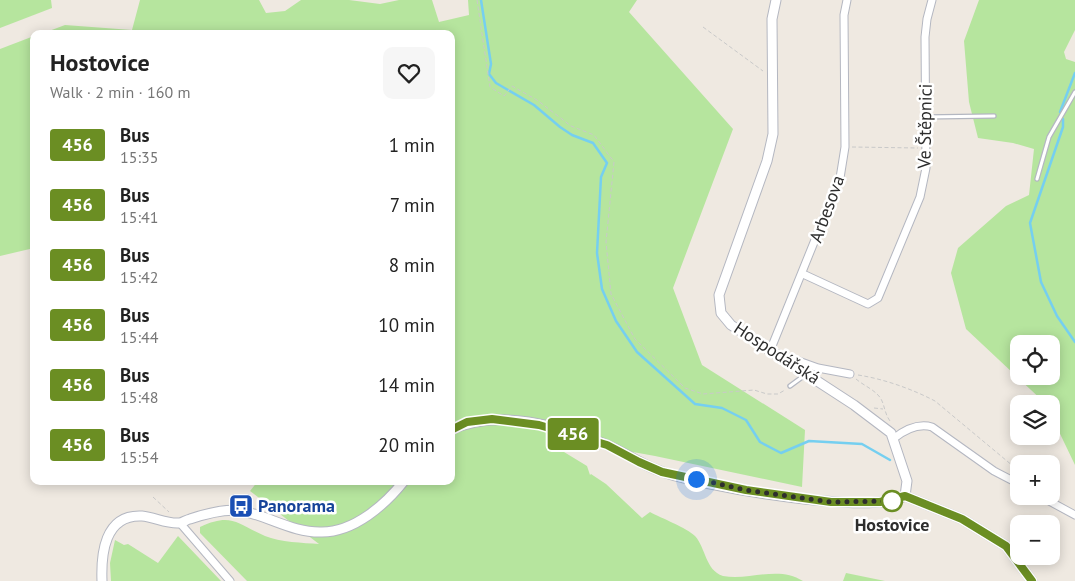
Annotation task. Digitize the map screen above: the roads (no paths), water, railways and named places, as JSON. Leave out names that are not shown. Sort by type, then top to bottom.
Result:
[{"type":"street","name":"Hospodářská","points":[[776,0],[772,19],[773,134],[767,161],[718,295],[721,313],[730,325],[854,404],[891,433],[907,481],[905,496]]},
{"type":"street","name":"Arbesova","points":[[772,352],[840,178],[845,147],[844,15],[848,0]]},
{"type":"street","name":"Ve Štěpnici","points":[[802,274],[868,304],[873,303],[878,298],[920,197],[926,168],[925,37],[926,19],[932,0]]},
{"type":"street","points":[[772,352],[818,368],[850,374]]},
{"type":"street","points":[[455,428],[467,422],[492,419],[539,425],[607,445],[662,472],[746,490],[831,502],[892,501],[905,496],[962,519],[1006,546],[1032,581]]},
{"type":"street","points":[[893,439],[900,433],[924,424],[932,427],[994,471],[1010,479]]},
{"type":"street","points":[[102,581],[103,547],[112,529],[125,519],[140,516],[180,524],[221,511],[241,510],[286,527],[322,532],[340,529],[361,520],[400,485]]},
{"type":"street","points":[[1057,505],[1075,515]]},
{"type":"street","points":[[180,524],[230,581]]},
{"type":"lane","points":[[1037,179],[1049,137],[1075,92]]},
{"type":"lane","points":[[926,117],[994,116]]},
{"type":"lane","points":[[790,386],[807,373]]},
{"type":"waterway","points":[[481,0],[491,64],[489,74],[496,83],[534,105],[572,135],[593,143],[607,163],[601,177],[597,253],[602,289],[616,321],[637,352],[695,404],[722,408],[746,420],[760,442],[781,453],[809,441],[862,444],[890,460]]},
{"type":"waterway","points":[[1060,112],[1075,73]]},
{"type":"waterway","points":[[1063,119],[1063,127],[1030,223],[1041,282],[1057,316],[1075,342]]},
{"type":"place","name":"Hostovice","points":[[892,501]]},
{"type":"place","name":"Panorama","points":[[241,506]]}]
